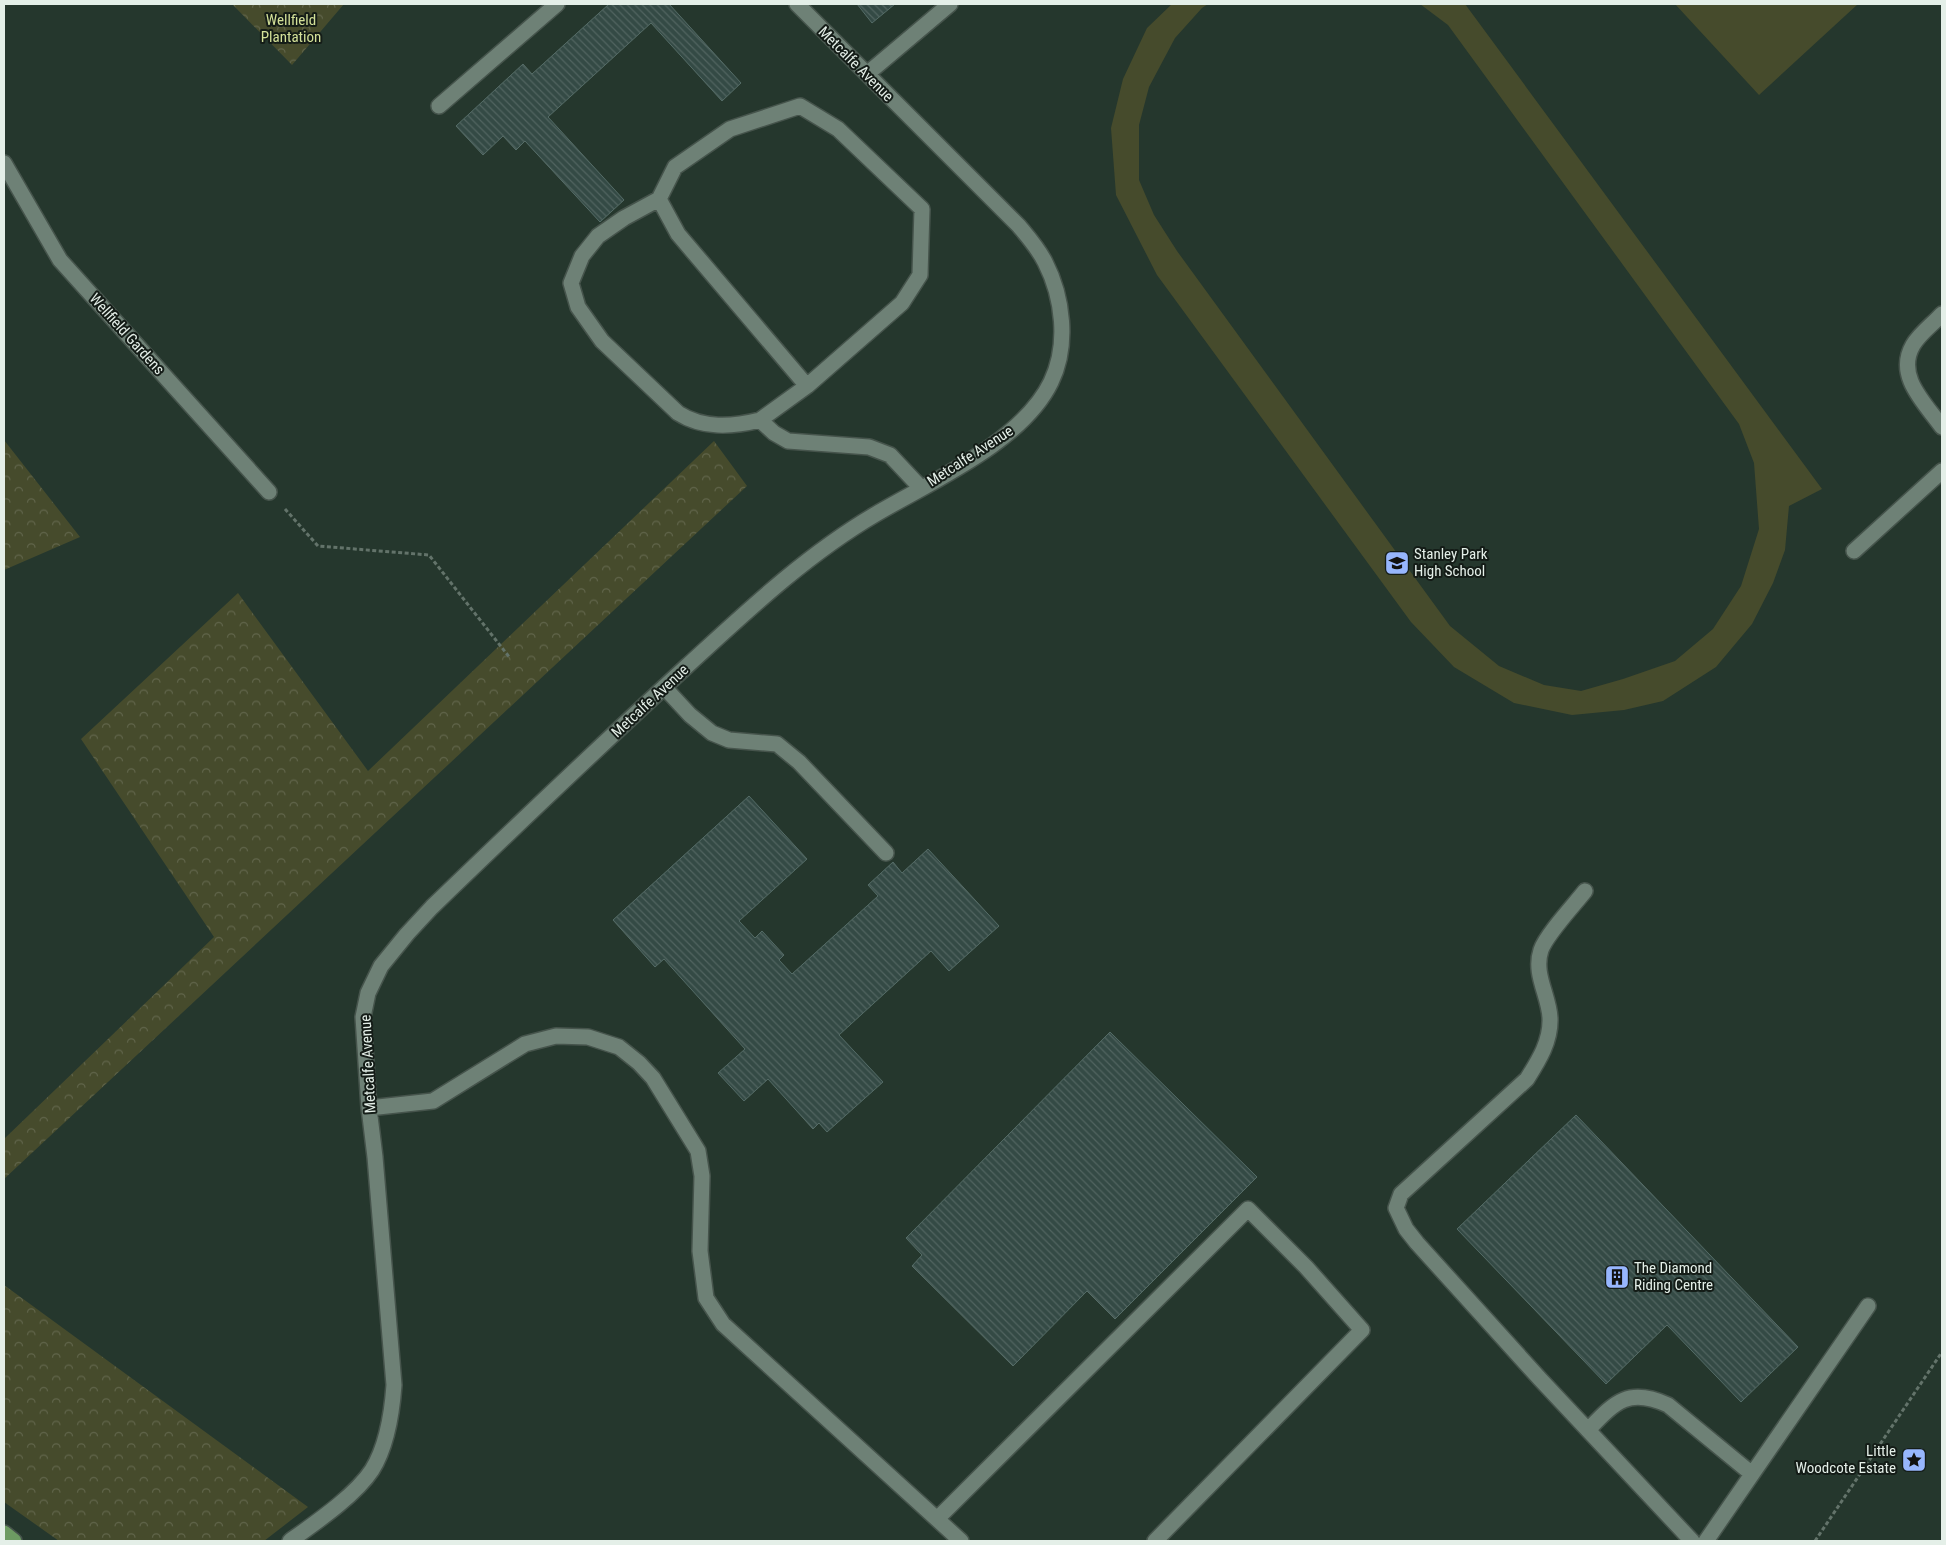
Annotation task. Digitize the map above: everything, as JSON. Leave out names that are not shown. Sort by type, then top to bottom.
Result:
[{"type":"main road","points":[[4,1533],[14,1541]]},
{"type":"street","points":[[439,106],[557,4]]},
{"type":"street","name":"Metcalfe Avenue","points":[[290,1541],[345,1500],[371,1471],[389,1426],[394,1385],[376,1167],[369,1108],[363,1018],[368,993],[381,966],[432,907],[664,687],[767,593],[817,553],[873,516],[1001,439],[1022,422],[1040,402],[1052,380],[1059,359],[1062,327],[1060,305],[1046,263],[1036,246],[1019,226],[797,4]]},
{"type":"street","points":[[867,74],[950,4]]},
{"type":"street","points":[[800,106],[838,129],[922,209],[920,275],[902,303],[807,386],[760,420],[737,425],[707,424],[691,421],[678,413],[602,341],[578,307],[572,283],[582,256],[598,236],[624,218],[659,199],[676,167],[730,129],[800,106]]},
{"type":"street","name":"Wellfield Gardens","points":[[4,163],[60,260],[269,492]]},
{"type":"street","points":[[659,199],[678,234],[807,386]]},
{"type":"street","points":[[1942,314],[1913,345],[1908,356],[1907,370],[1912,385],[1942,427]]},
{"type":"street","points":[[760,420],[774,434],[788,441],[869,447],[890,455],[921,488]]},
{"type":"street","points":[[1854,551],[1942,471]]},
{"type":"street","points":[[664,687],[690,715],[712,733],[729,740],[777,744],[799,762],[886,852]]},
{"type":"street","points":[[1585,891],[1556,927],[1541,950],[1539,967],[1541,986],[1547,1001],[1550,1018],[1548,1037],[1540,1058],[1527,1079],[1400,1194],[1396,1208],[1406,1229],[1417,1243],[1692,1541]]},
{"type":"street","points":[[369,1108],[433,1101],[525,1044],[556,1036],[588,1037],[619,1047],[639,1063],[653,1078],[698,1151],[702,1176],[700,1251],[706,1298],[723,1324],[961,1541]]},
{"type":"street","points":[[937,1519],[1248,1209],[1306,1267],[1362,1330],[1155,1541]]},
{"type":"street","points":[[1706,1541],[1868,1306]]},
{"type":"street","points":[[1588,1430],[1607,1410],[1621,1400],[1638,1396],[1654,1399],[1668,1405],[1752,1474]]},
{"type":"path","points":[[269,492],[318,546],[429,556],[510,658]]},
{"type":"path","points":[[1815,1541],[1942,1352]]},
{"type":"green space","name":"Wellfield Plantation","points":[[232,4],[344,4],[292,65]]},
{"type":"green space","points":[[1172,4],[1208,4],[1202,8],[1175,38],[1149,87],[1139,125],[1139,180],[1154,215],[1177,251],[1450,626],[1499,666],[1544,685],[1581,691],[1675,661],[1713,629],[1741,586],[1759,529],[1754,463],[1739,424],[1448,25],[1420,4],[1465,4],[1822,489],[1789,506],[1785,550],[1773,583],[1752,624],[1716,667],[1663,701],[1624,710],[1572,715],[1514,703],[1454,667],[1411,622],[1157,275],[1116,195],[1111,128],[1123,79],[1147,28]]},
{"type":"green space","points":[[1675,4],[1858,4],[1759,95]]},
{"type":"green space","points":[[4,440],[80,537],[4,570]]},
{"type":"green space","points":[[714,441],[747,486],[4,1179],[4,1139],[214,937],[81,739],[238,593],[368,771]]},
{"type":"green space","points":[[4,1285],[308,1507],[264,1541],[59,1541],[4,1502]]},
{"type":"building","points":[[609,4],[669,4],[741,83],[722,101],[651,23],[548,117],[624,200],[600,222],[525,141],[516,150],[503,136],[483,155],[456,126],[523,64],[532,74]]},
{"type":"building","points":[[857,4],[895,4],[872,23]]},
{"type":"building","points":[[749,796],[807,859],[739,921],[755,938],[762,931],[784,955],[779,960],[792,974],[878,896],[868,885],[893,862],[902,873],[928,849],[999,926],[949,971],[931,951],[839,1035],[883,1082],[827,1132],[819,1123],[813,1129],[768,1079],[744,1101],[718,1073],[745,1049],[664,959],[655,967],[613,920]]},
{"type":"building","points":[[1110,1032],[1257,1177],[1115,1319],[1087,1291],[1013,1366],[912,1266],[922,1255],[906,1238]]},
{"type":"building","name":"The Diamond Riding Centre","points":[[1576,1115],[1798,1347],[1741,1402],[1667,1325],[1606,1384],[1457,1229]]},
{"type":"place","name":"Stanley Park High School","points":[[1397,563]]},
{"type":"place","name":"The Diamond Riding Centre","points":[[1617,1277]]},
{"type":"place","name":"Little Woodcote Estate","points":[[1914,1460]]}]
